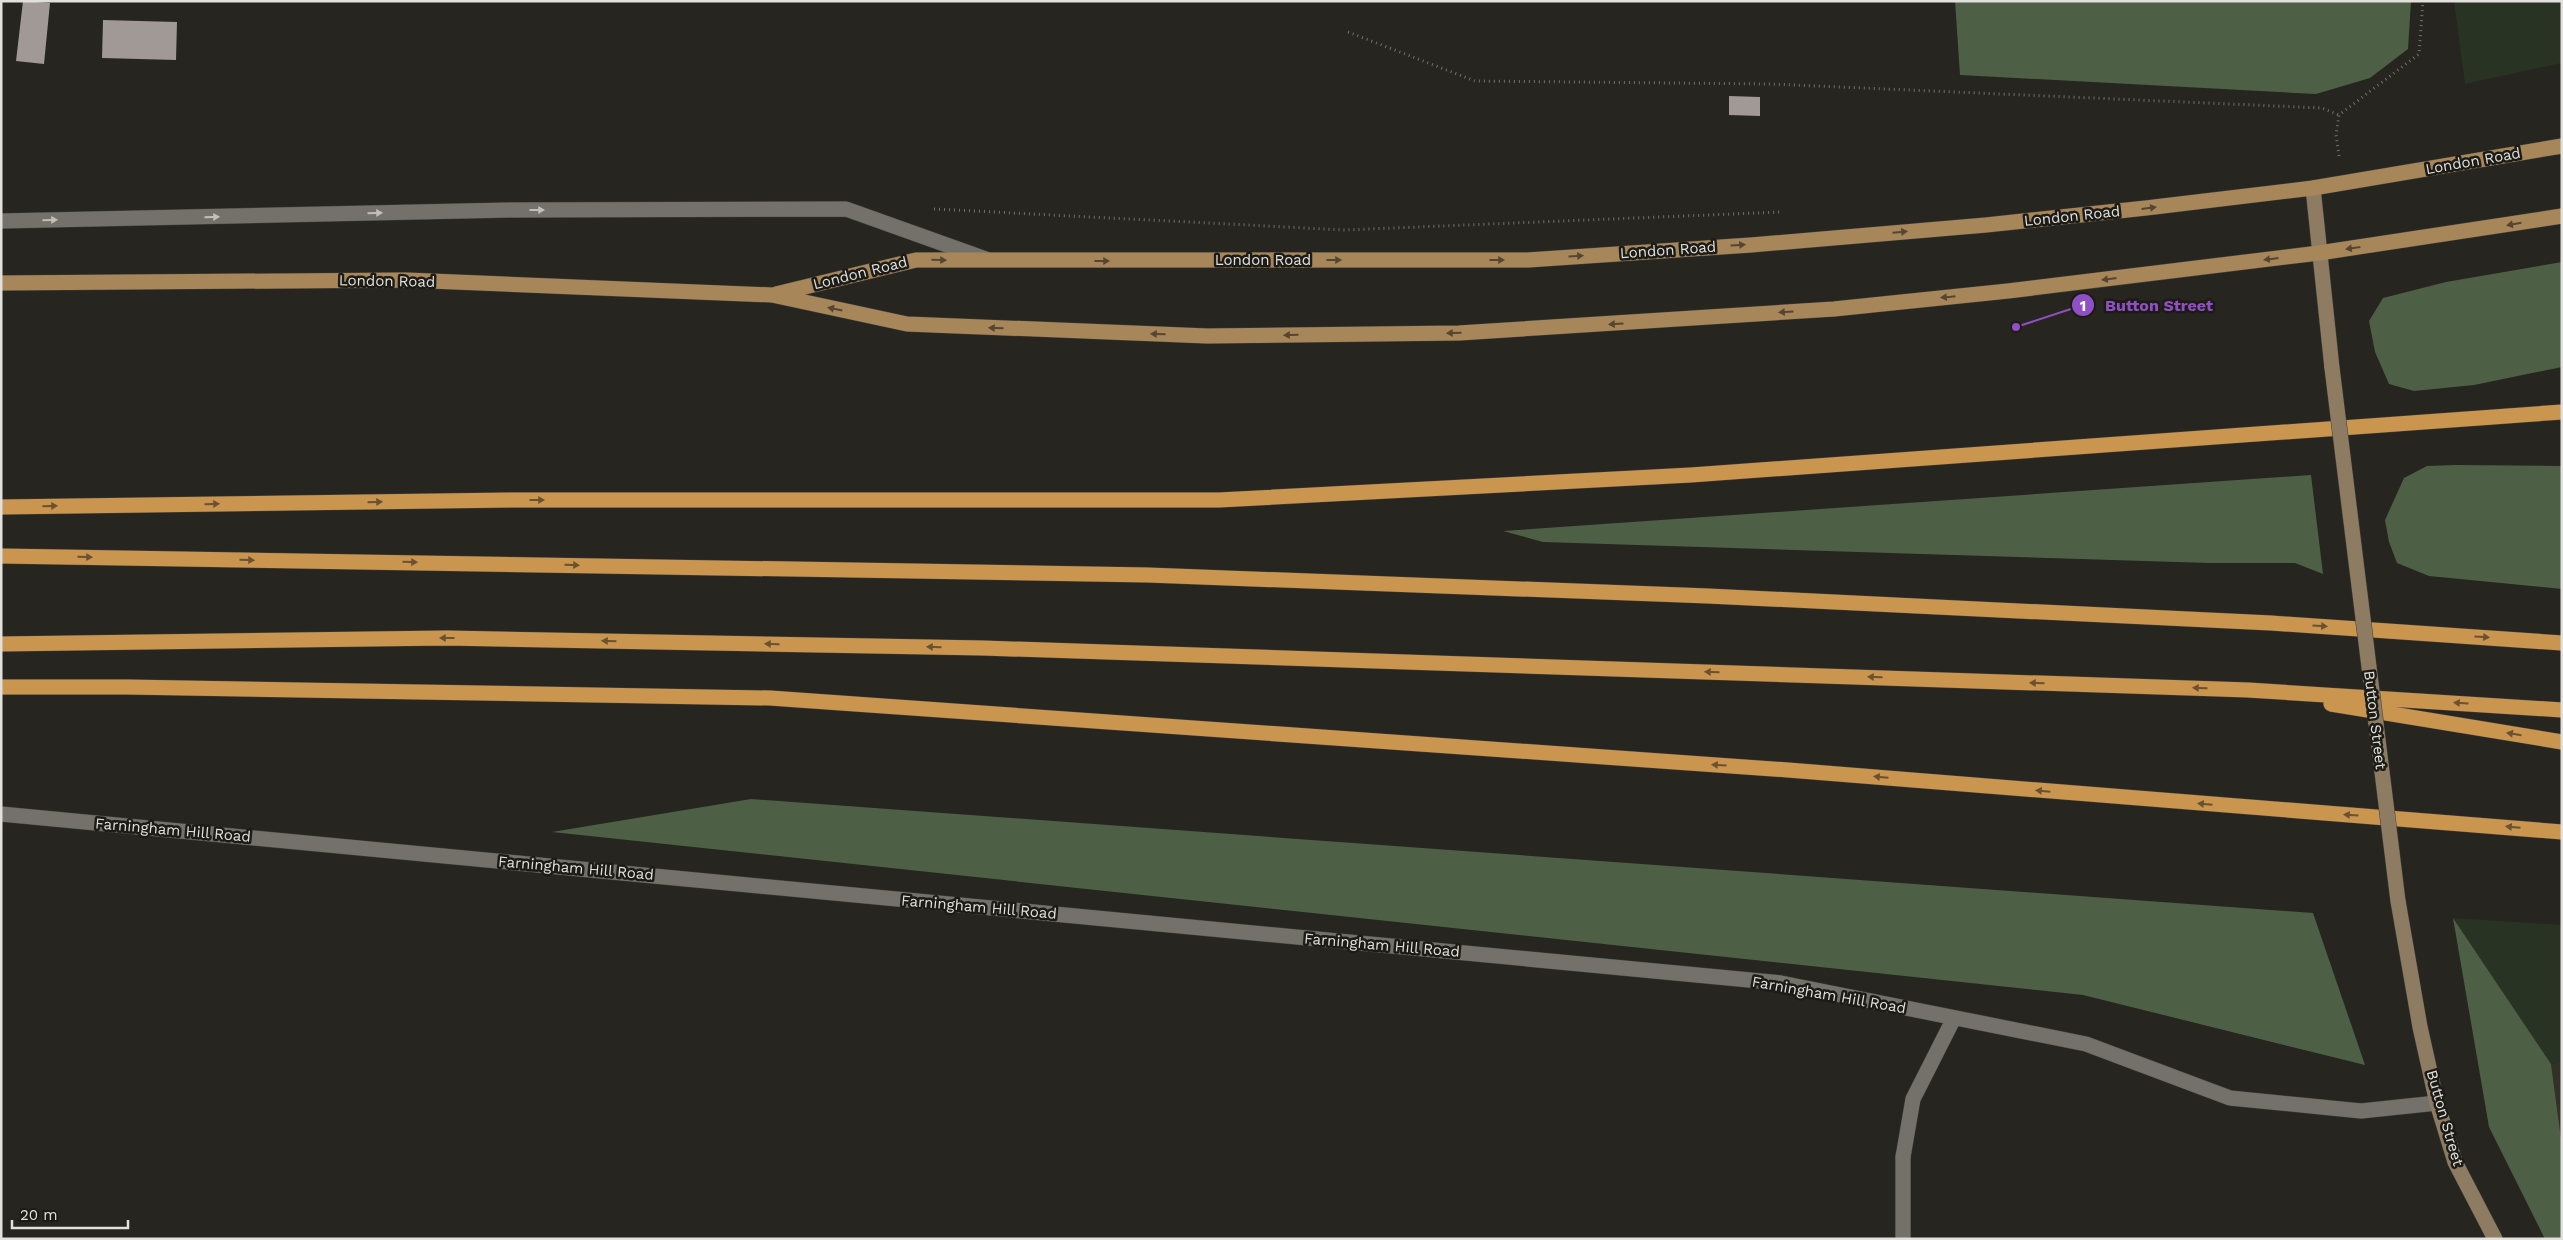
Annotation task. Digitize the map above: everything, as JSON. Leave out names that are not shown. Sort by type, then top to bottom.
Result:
[{"type":"highway","points":[[1,506],[512,500],[1219,500],[1691,476],[2562,412]]},
{"type":"highway","points":[[1,556],[1148,575],[1708,596],[2272,623],[2562,642]]},
{"type":"highway","points":[[1,644],[447,638],[983,648],[2248,690],[2562,710]]},
{"type":"highway","points":[[1,687],[137,687],[770,698],[1788,770],[2562,832]]},
{"type":"highway","points":[[2248,690],[2562,742]]},
{"type":"main road","name":"London Road","points":[[772,295],[916,260],[1528,260],[1986,225],[2313,188],[2562,146]]},
{"type":"main road","name":"London Road","points":[[1,283],[406,280],[772,295],[907,324],[1207,336],[1459,333],[1844,308],[2008,291],[2319,253],[2562,216]]},
{"type":"street","name":"Button Street","points":[[2313,188],[2332,368],[2398,901],[2420,1027],[2437,1103],[2455,1162],[2495,1239]]},
{"type":"street","points":[[1,221],[509,210],[846,209],[992,261]]},
{"type":"street","name":"Farningham Hill Road","points":[[1,814],[1781,983],[2086,1044],[2230,1098],[2361,1111],[2437,1103]]},
{"type":"street","points":[[1903,1239],[1903,1157],[1913,1099],[1954,1018]]},
{"type":"path","points":[[2343,183],[2336,134],[2340,115],[2419,54],[2423,1]]},
{"type":"path","points":[[1348,32],[1475,82],[1771,84],[2322,108],[2340,115]]},
{"type":"path","points":[[2329,155],[2348,153]]},
{"type":"path","points":[[932,209],[1345,230],[1790,211]]},
{"type":"shaded area","points":[[2562,1061],[2562,1146],[2551,1064]]},
{"type":"green space","points":[[1955,1],[2411,1],[2408,49],[2370,78],[2316,94],[1960,75]]},
{"type":"green space","points":[[2454,1],[2562,1],[2562,63],[2465,84]]},
{"type":"green space","points":[[2562,262],[2562,367],[2474,385],[2414,391],[2389,384],[2375,352],[2369,321],[2383,298],[2446,282]]},
{"type":"green space","points":[[2427,466],[2562,466],[2562,589],[2429,576],[2397,563],[2389,542],[2385,520],[2404,478]]},
{"type":"green space","points":[[2311,475],[2323,574],[2295,563],[2209,563],[1543,542],[1503,531]]},
{"type":"green space","points":[[751,799],[2313,913],[2365,1065],[2083,995],[552,832]]},
{"type":"green space","points":[[2453,918],[2562,925],[2562,1061],[2551,1064]]},
{"type":"green space","points":[[2453,918],[2551,1064],[2562,1146],[2562,1239],[2545,1239],[2489,1127]]},
{"type":"building","points":[[23,1],[50,3],[44,64],[16,61]]},
{"type":"building","points":[[103,20],[177,22],[176,60],[102,58]]},
{"type":"building","points":[[1729,96],[1760,97],[1760,116],[1729,115]]},
{"type":"place","name":"Button Street","points":[[2016,327]]}]
